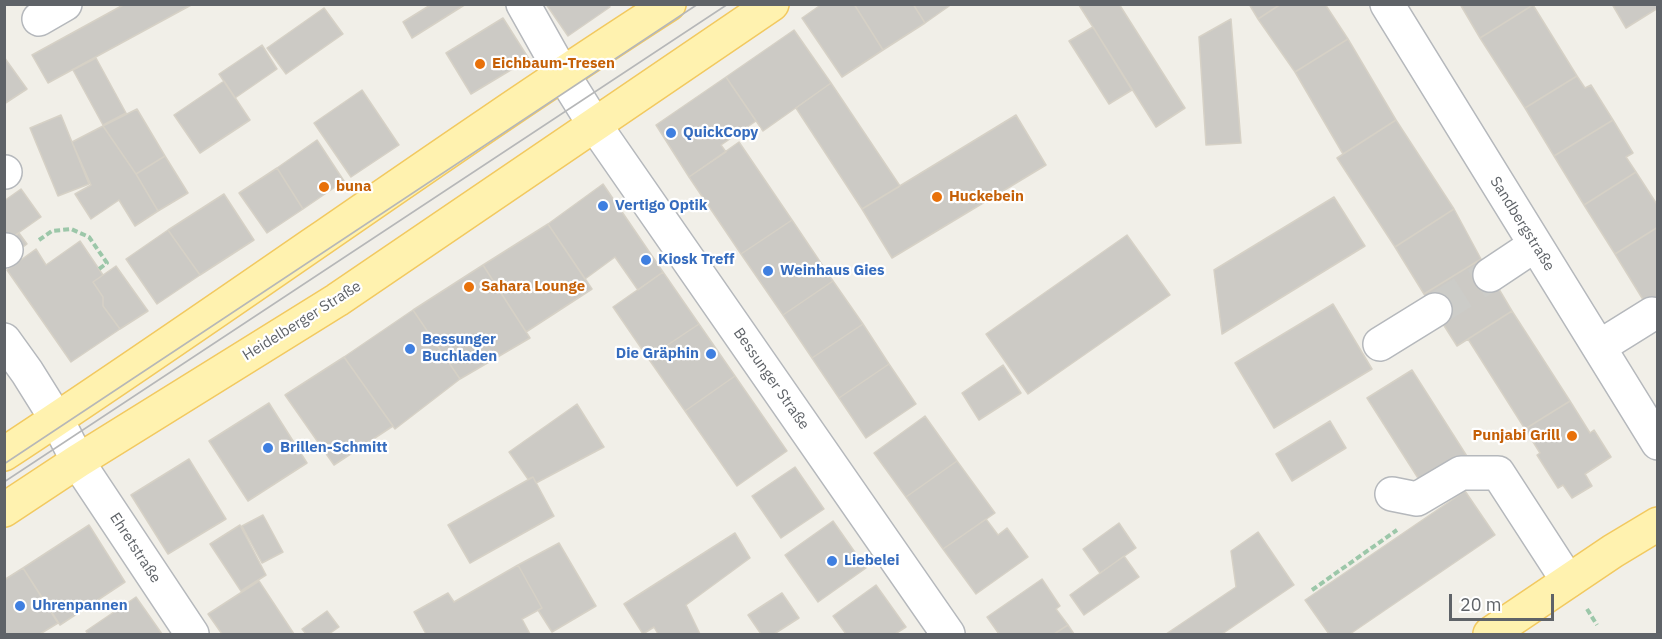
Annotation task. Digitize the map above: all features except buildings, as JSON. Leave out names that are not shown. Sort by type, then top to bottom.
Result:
[{"type":"main road","points":[[4,454],[562,74],[669,4]]},
{"type":"main road","name":"Heidelberger Straße","points":[[4,510],[78,461],[337,300],[772,4]]},
{"type":"main road","points":[[1490,634],[1613,551],[1658,524]]},
{"type":"street","points":[[523,4],[562,74],[594,124]]},
{"type":"street","name":"Sandbergstraße","points":[[1387,4],[1658,443]]},
{"type":"street","name":"Bessunger Straße","points":[[594,124],[948,634]]},
{"type":"street","points":[[1490,275],[1535,246]]},
{"type":"street","points":[[1380,344],[1435,310]]},
{"type":"street","points":[[1599,347],[1652,314]]},
{"type":"street","name":"Ehretstraße","points":[[4,340],[57,420],[78,461],[192,634]]},
{"type":"street","points":[[1392,494],[1417,499],[1461,473],[1498,473],[1568,581]]},
{"type":"path","points":[[16,248],[52,231],[71,229],[89,237],[106,263],[99,269]]},
{"type":"tunnel","points":[[1435,310],[1490,275]]},
{"type":"tram line","points":[[4,464],[698,4]]},
{"type":"tram line","points":[[4,482],[728,4]]},
{"type":"place","name":"Eichbaum-Tresen","points":[[480,64]]},
{"type":"place","name":"QuickCopy","points":[[671,133]]},
{"type":"place","name":"buna","points":[[324,187]]},
{"type":"place","name":"Huckebein","points":[[937,197]]},
{"type":"place","name":"Vertigo Optik","points":[[603,206]]},
{"type":"place","name":"Kiosk Treff","points":[[646,260]]},
{"type":"place","name":"Weinhaus Gies","points":[[768,271]]},
{"type":"place","name":"Sahara Lounge","points":[[469,287]]},
{"type":"place","name":"Bessunger Buchladen","points":[[410,349]]},
{"type":"place","name":"Die Gräphin","points":[[711,354]]},
{"type":"place","name":"Punjabi Grill","points":[[1572,436]]},
{"type":"place","name":"Brillen-Schmitt","points":[[268,448]]},
{"type":"place","name":"Liebelei","points":[[832,561]]},
{"type":"place","name":"Uhrenpannen","points":[[20,606]]}]
